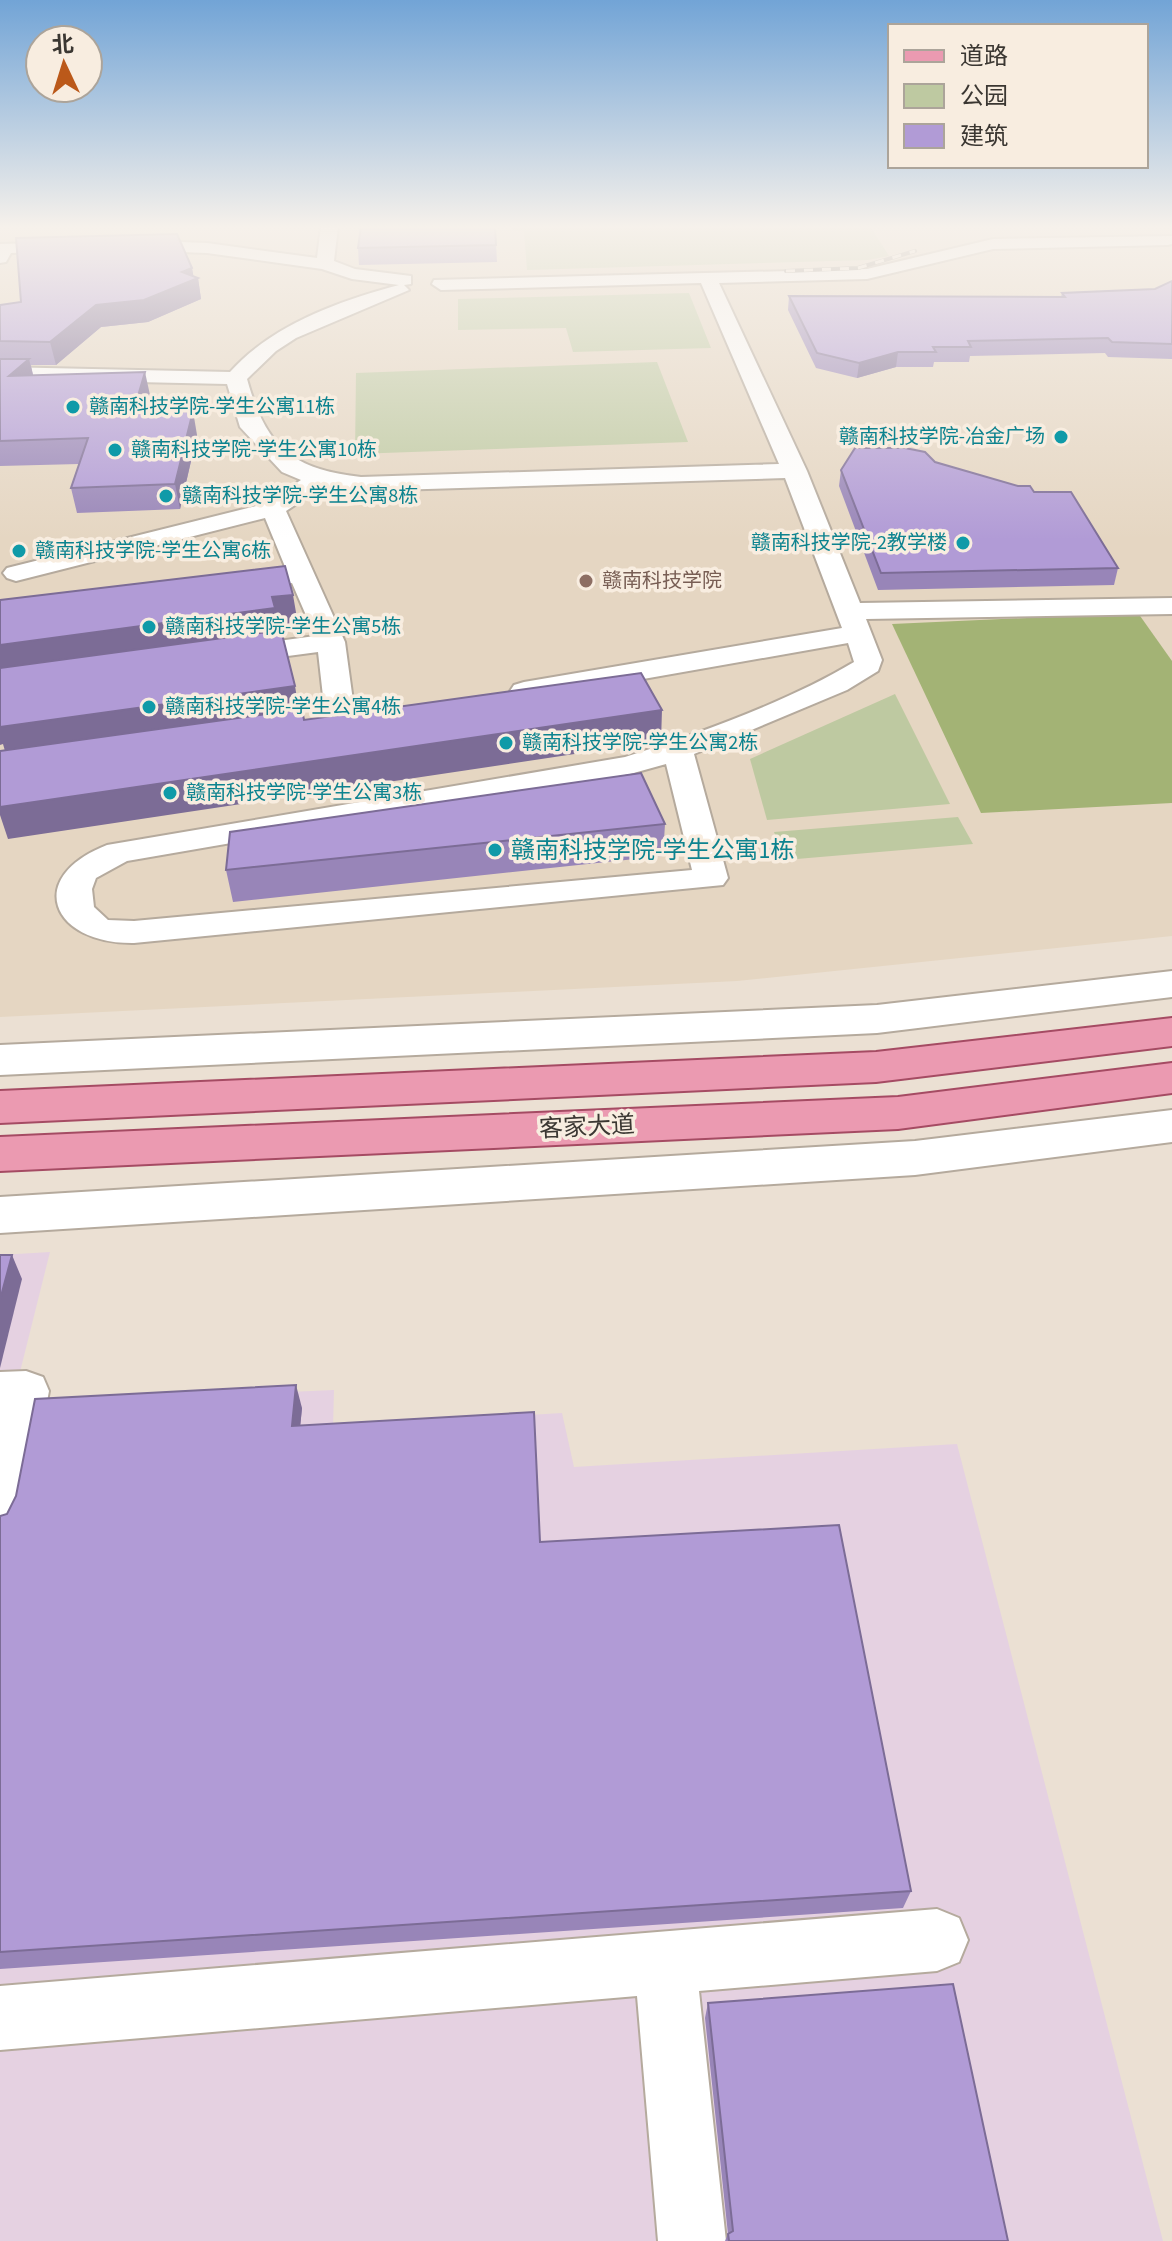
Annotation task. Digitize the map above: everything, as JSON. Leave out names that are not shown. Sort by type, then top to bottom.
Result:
[{"type":"main road","name":"客家大道","points":[[0,1107],[876,1067],[1172,1032]]},
{"type":"main road","name":"客家大道","points":[[0,1154],[898,1113],[1172,1078]]},
{"type":"street","points":[[236,378],[250,359],[299,331]]},
{"type":"street","points":[[678,750],[711,878],[134,932],[110,932],[91,926],[74,903],[74,883],[88,866],[119,852],[630,765],[678,750],[837,684],[868,665],[868,657],[795,471],[731,331]]},
{"type":"street","points":[[0,373],[236,378]]},
{"type":"street","points":[[236,378],[248,422],[290,467],[318,479],[361,484],[795,471]]},
{"type":"street","points":[[16,573],[273,509],[318,479]]},
{"type":"street","points":[[273,509],[304,574],[331,642],[341,723]]},
{"type":"street","points":[[213,587],[304,574]]},
{"type":"street","points":[[497,696],[852,622],[1172,606]]},
{"type":"street","points":[[205,659],[331,642]]},
{"type":"street","points":[[310,727],[373,718]]},
{"type":"street","points":[[0,1060],[877,1019],[1172,984]]},
{"type":"street","points":[[0,1215],[915,1158],[1172,1126]]},
{"type":"street","points":[[0,1392],[26,1391],[0,1517]]},
{"type":"street","points":[[0,2018],[665,1960],[937,1940]]},
{"type":"street","points":[[665,1960],[692,2241]]},
{"type":"shaded area","name":"赣南科技学院","points":[[0,331],[1172,331],[1172,936],[737,981],[0,1017]]},
{"type":"shaded area","points":[[50,1252],[12,1404],[334,1390],[333,1427],[562,1413],[574,1467],[957,1444],[1163,2241],[0,2241],[0,1255]]},
{"type":"green space","points":[[567,331],[704,331],[711,348],[573,352]]},
{"type":"green space","points":[[657,362],[688,442],[355,454],[356,373]]},
{"type":"green space","points":[[1138,613],[1172,661],[1172,803],[981,813],[892,624]]},
{"type":"green space","points":[[895,694],[950,804],[767,820],[750,759]]},
{"type":"green space","points":[[958,817],[973,844],[785,860],[774,832]]},
{"type":"building","points":[[0,331],[64,331],[50,342],[0,341]]},
{"type":"building","points":[[806,331],[1172,331],[1172,344],[1112,342],[1108,338],[968,341],[971,347],[933,347],[936,352],[898,352],[859,363],[817,353]]},
{"type":"building","points":[[0,359],[29,359],[9,376],[145,372],[133,413],[193,411],[175,484],[71,488],[88,438],[0,441]]},
{"type":"building","name":"赣南科技学院-2教学楼","points":[[855,448],[905,448],[925,452],[935,462],[1018,486],[1030,486],[1034,492],[1071,492],[1118,568],[881,573],[841,470]]},
{"type":"building","points":[[285,566],[293,595],[272,597],[275,608],[0,645],[0,600]]},
{"type":"building","points":[[281,630],[295,686],[0,727],[0,668]]},
{"type":"building","points":[[641,673],[662,710],[0,807],[0,751],[302,709],[304,720]]},
{"type":"building","points":[[641,773],[665,824],[226,870],[230,832]]},
{"type":"building","points":[[0,1255],[12,1255],[0,1300]]},
{"type":"building","points":[[296,1385],[292,1426],[534,1412],[540,1542],[839,1525],[911,1891],[0,1952],[0,1516],[7,1514],[16,1496],[35,1399]]},
{"type":"building","points":[[953,1984],[1008,2241],[729,2241],[728,2234],[733,2231],[708,2003]]},
{"type":"place","name":"赣南科技学院-学生公寓11栋","points":[[73,407]]},
{"type":"place","name":"赣南科技学院-冶金广场","points":[[1061,437]]},
{"type":"place","name":"赣南科技学院-学生公寓10栋","points":[[115,450]]},
{"type":"place","name":"赣南科技学院-学生公寓8栋","points":[[166,496]]},
{"type":"place","name":"赣南科技学院-2教学楼","points":[[963,543]]},
{"type":"place","name":"赣南科技学院-学生公寓6栋","points":[[19,551]]},
{"type":"place","name":"赣南科技学院","points":[[586,581]]},
{"type":"place","name":"赣南科技学院-学生公寓5栋","points":[[149,627]]},
{"type":"place","name":"赣南科技学院-学生公寓4栋","points":[[149,707]]},
{"type":"place","name":"赣南科技学院-学生公寓2栋","points":[[506,743]]},
{"type":"place","name":"赣南科技学院-学生公寓3栋","points":[[170,793]]},
{"type":"place","name":"赣南科技学院-学生公寓1栋","points":[[495,850]]}]
